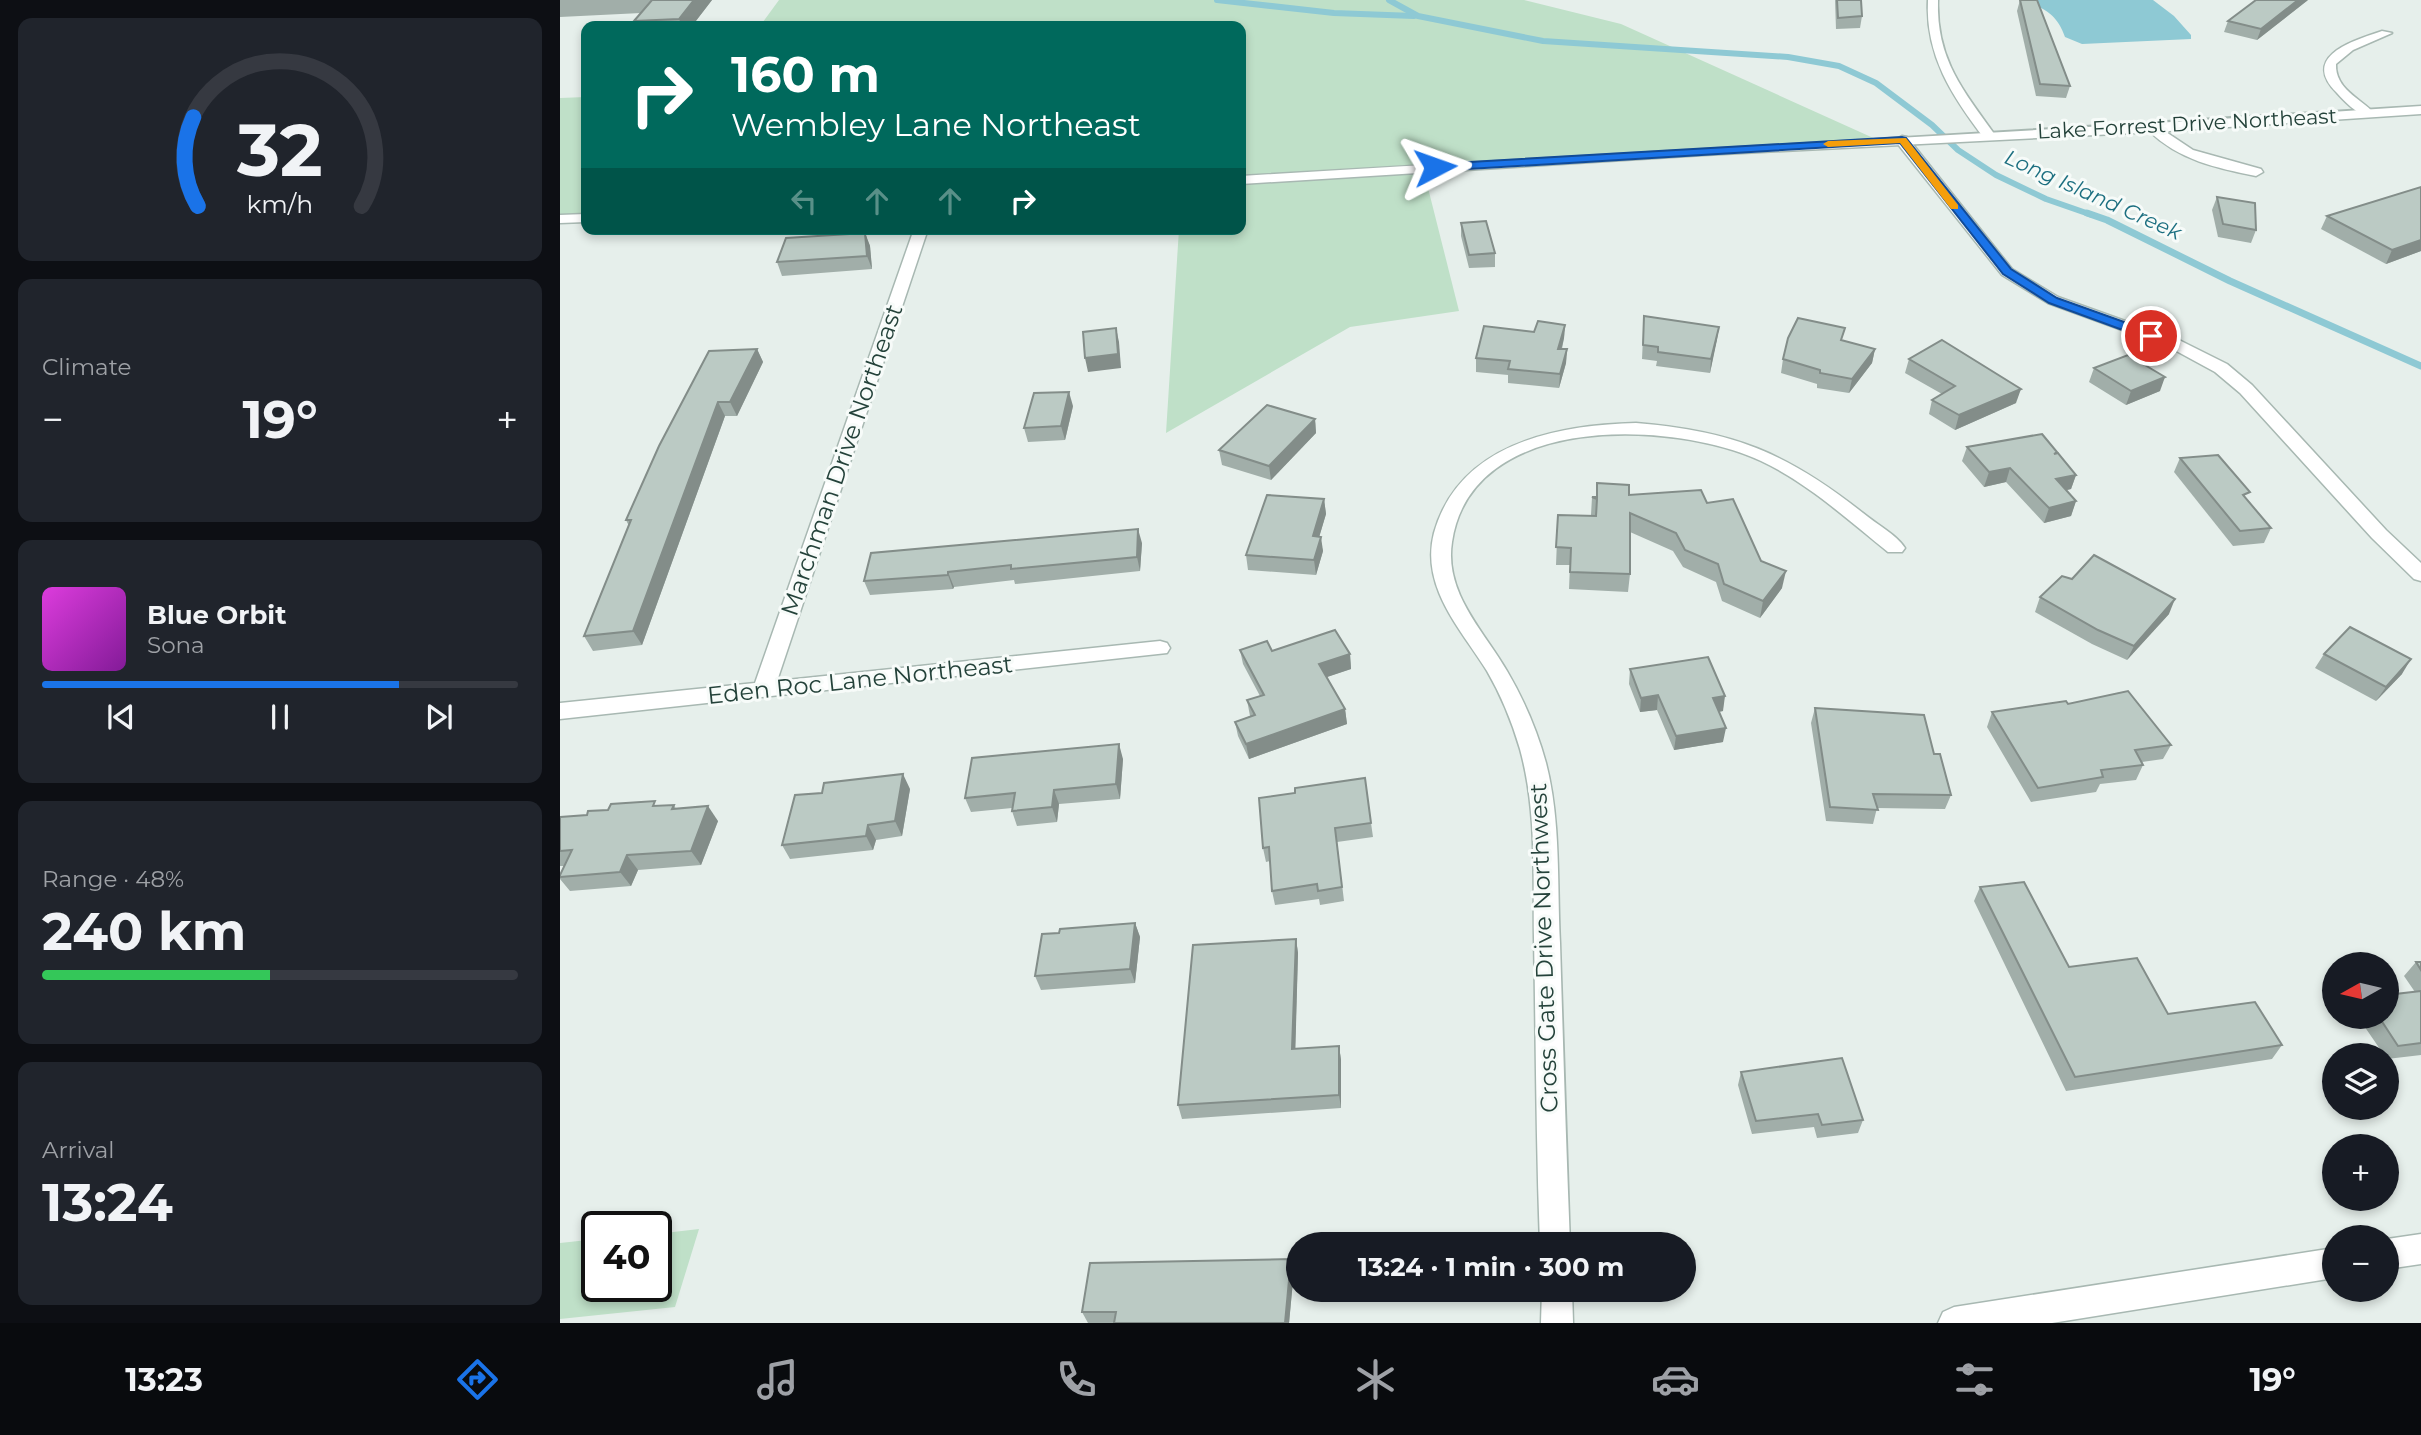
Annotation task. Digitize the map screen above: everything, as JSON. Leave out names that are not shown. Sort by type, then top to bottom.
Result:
[{"type":"street","points":[[1933,0],[1932,31],[1938,55],[1956,90],[1989,135]]},
{"type":"street","points":[[2368,113],[2336,87],[2330,74],[2330,63],[2336,53],[2347,46],[2386,33]]},
{"type":"street","name":"Lake Forrest Drive Northeast","points":[[1246,180],[1930,138],[2154,128],[2421,110]]},
{"type":"street","points":[[2154,128],[2167,143],[2206,162],[2256,173]]},
{"type":"street","points":[[1902,140],[2007,272],[2053,300],[2175,344],[2221,368],[2246,389],[2379,534],[2421,574]]},
{"type":"street","points":[[560,219],[581,218]]},
{"type":"street","name":"Marchman Drive Northeast","points":[[764,690],[918,235]]},
{"type":"street","name":"Cross Gate Drive Northwest","points":[[1555,1232],[1543,799],[1531,747],[1515,706],[1492,662],[1457,613],[1444,581],[1442,544],[1452,510],[1478,475],[1499,460],[1548,438],[1604,428],[1670,429],[1723,440],[1776,462],[1808,481],[1895,548]]},
{"type":"street","name":"Eden Roc Lane Northeast","points":[[560,711],[1160,648]]},
{"type":"street","points":[[2399,1252],[2421,1249]]},
{"type":"street","points":[[1954,1323],[2322,1264]]},
{"type":"street","points":[[1557,1302],[1558,1323]]},
{"type":"green space","points":[[779,0],[1524,0],[1621,24],[1880,141],[1423,168],[1459,311],[1350,327],[1166,433],[1179,235],[1246,235],[1246,21],[764,21]]},
{"type":"green space","points":[[581,97],[581,214],[560,215],[560,98]]},
{"type":"green space","points":[[699,1229],[675,1307],[560,1319],[560,1243],[581,1241],[581,1302],[672,1302],[672,1232]]},
{"type":"water","points":[[2022,0],[2153,0],[2174,16],[2191,35],[2191,39],[2082,44],[2065,37],[2049,13]]},
{"type":"building","points":[[652,0],[694,0],[679,19],[634,21]]},
{"type":"building","points":[[1837,0],[1861,0],[1862,16],[1838,18]]},
{"type":"building","points":[[2020,0],[2037,0],[2070,86],[2040,84]]},
{"type":"building","points":[[2256,0],[2298,0],[2261,29],[2228,21]]},
{"type":"building","points":[[2421,187],[2421,240],[2392,250],[2327,216]]},
{"type":"building","points":[[2217,197],[2255,203],[2256,230],[2223,224]]},
{"type":"building","points":[[1486,221],[1495,253],[1469,255],[1461,223]]},
{"type":"building","points":[[865,235],[867,256],[777,262],[786,238]]},
{"type":"building","points":[[1644,316],[1719,327],[1711,359],[1658,352],[1658,347],[1643,345]]},
{"type":"building","points":[[1798,318],[1845,328],[1841,340],[1875,349],[1852,379],[1820,373],[1820,370],[1783,359],[1788,338]]},
{"type":"building","points":[[1538,321],[1565,325],[1558,349],[1567,349],[1560,374],[1508,369],[1510,361],[1476,358],[1484,326],[1534,332]]},
{"type":"building","points":[[1116,328],[1118,354],[1085,358],[1083,332]]},
{"type":"building","points":[[1942,340],[2021,389],[1959,415],[1932,400],[1955,386],[1909,359]]},
{"type":"building","points":[[757,349],[730,402],[718,402],[633,631],[584,636],[631,520],[626,520],[659,446],[709,351]]},
{"type":"building","points":[[2128,355],[2165,377],[2131,391],[2094,368]]},
{"type":"building","points":[[1069,392],[1061,426],[1024,428],[1034,393]]},
{"type":"building","points":[[1267,405],[1315,419],[1269,466],[1219,450]]},
{"type":"building","points":[[2042,434],[2057,452],[2054,454],[2058,453],[2076,475],[2056,479],[2076,501],[2049,508],[2010,468],[1989,472],[1967,447]]},
{"type":"building","points":[[2218,455],[2250,492],[2243,495],[2271,528],[2240,531],[2180,458]]},
{"type":"building","points":[[1597,483],[1629,485],[1629,495],[1701,490],[1707,503],[1733,499],[1761,561],[1786,571],[1763,601],[1724,584],[1718,564],[1685,550],[1676,533],[1630,513],[1630,574],[1570,572],[1571,548],[1556,547],[1558,515],[1596,516],[1597,499],[1592,497],[1597,497]]},
{"type":"building","points":[[1267,495],[1324,499],[1313,536],[1321,537],[1314,560],[1246,555]]},
{"type":"building","points":[[1138,529],[1137,557],[1011,569],[1011,565],[948,572],[948,575],[864,581],[871,553]]},
{"type":"building","points":[[2094,555],[2175,599],[2134,646],[2098,630],[2040,597],[2062,576],[2072,579]]},
{"type":"building","points":[[2350,627],[2411,659],[2386,687],[2324,654]]},
{"type":"building","points":[[1335,630],[1350,654],[1319,664],[1345,709],[1246,744],[1235,722],[1255,715],[1247,700],[1264,695],[1240,650],[1267,641],[1272,651]]},
{"type":"building","points":[[1708,657],[1725,696],[1713,698],[1726,728],[1676,736],[1658,695],[1641,698],[1630,669]]},
{"type":"building","points":[[2128,691],[2171,745],[2135,750],[2143,765],[2101,770],[2103,777],[2038,788],[1992,712],[2066,701],[2068,704]]},
{"type":"building","points":[[1815,708],[1924,715],[1934,754],[1940,754],[1951,795],[1873,794],[1878,810],[1830,807]]},
{"type":"building","points":[[1119,744],[1116,784],[1054,790],[1052,807],[1012,811],[1015,793],[965,798],[972,758]]},
{"type":"building","points":[[903,774],[895,821],[868,825],[866,836],[782,845],[795,795],[822,793],[824,783]]},
{"type":"building","points":[[1365,778],[1371,823],[1335,828],[1342,887],[1318,891],[1317,884],[1272,891],[1269,847],[1263,848],[1259,798],[1295,793],[1295,788]]},
{"type":"building","points":[[655,801],[653,806],[674,805],[672,809],[708,806],[691,851],[627,855],[620,872],[560,877],[572,850],[560,851],[560,817],[608,810],[611,804]]},
{"type":"building","points":[[2024,882],[2069,967],[2137,958],[2168,1014],[2255,1002],[2282,1045],[2075,1077],[1980,887]]},
{"type":"building","points":[[1135,923],[1130,969],[1035,976],[1042,934],[1059,933],[1060,929]]},
{"type":"building","points":[[1296,939],[1292,1049],[1339,1046],[1339,1095],[1178,1105],[1193,945]]},
{"type":"building","points":[[2421,991],[2421,1043],[2399,1046],[2387,1029],[2399,1029],[2399,994]]},
{"type":"building","points":[[1842,1058],[1863,1120],[1822,1125],[1818,1114],[1756,1121],[1741,1072]]},
{"type":"building","points":[[1286,1259],[1285,1323],[1114,1323],[1116,1312],[1082,1312],[1090,1263]]},
{"type":"waterway","points":[[1217,0],[1334,13],[1414,16]]},
{"type":"waterway","name":"Long Island Creek","points":[[1389,0],[1418,16],[1543,41],[1788,57],[1839,66],[1876,83],[1932,125],[1958,150],[1996,175],[2046,199],[2092,215]]},
{"type":"waterway","name":"Long Island Creek","points":[[2087,213],[2107,220],[2230,281],[2421,366]]},
{"type":"slow traffic","points":[[1828,144],[1902,140],[1954,207]]},
{"type":"route","points":[[1435,167],[1902,140],[2007,272],[2053,300],[2151,336]]}]
